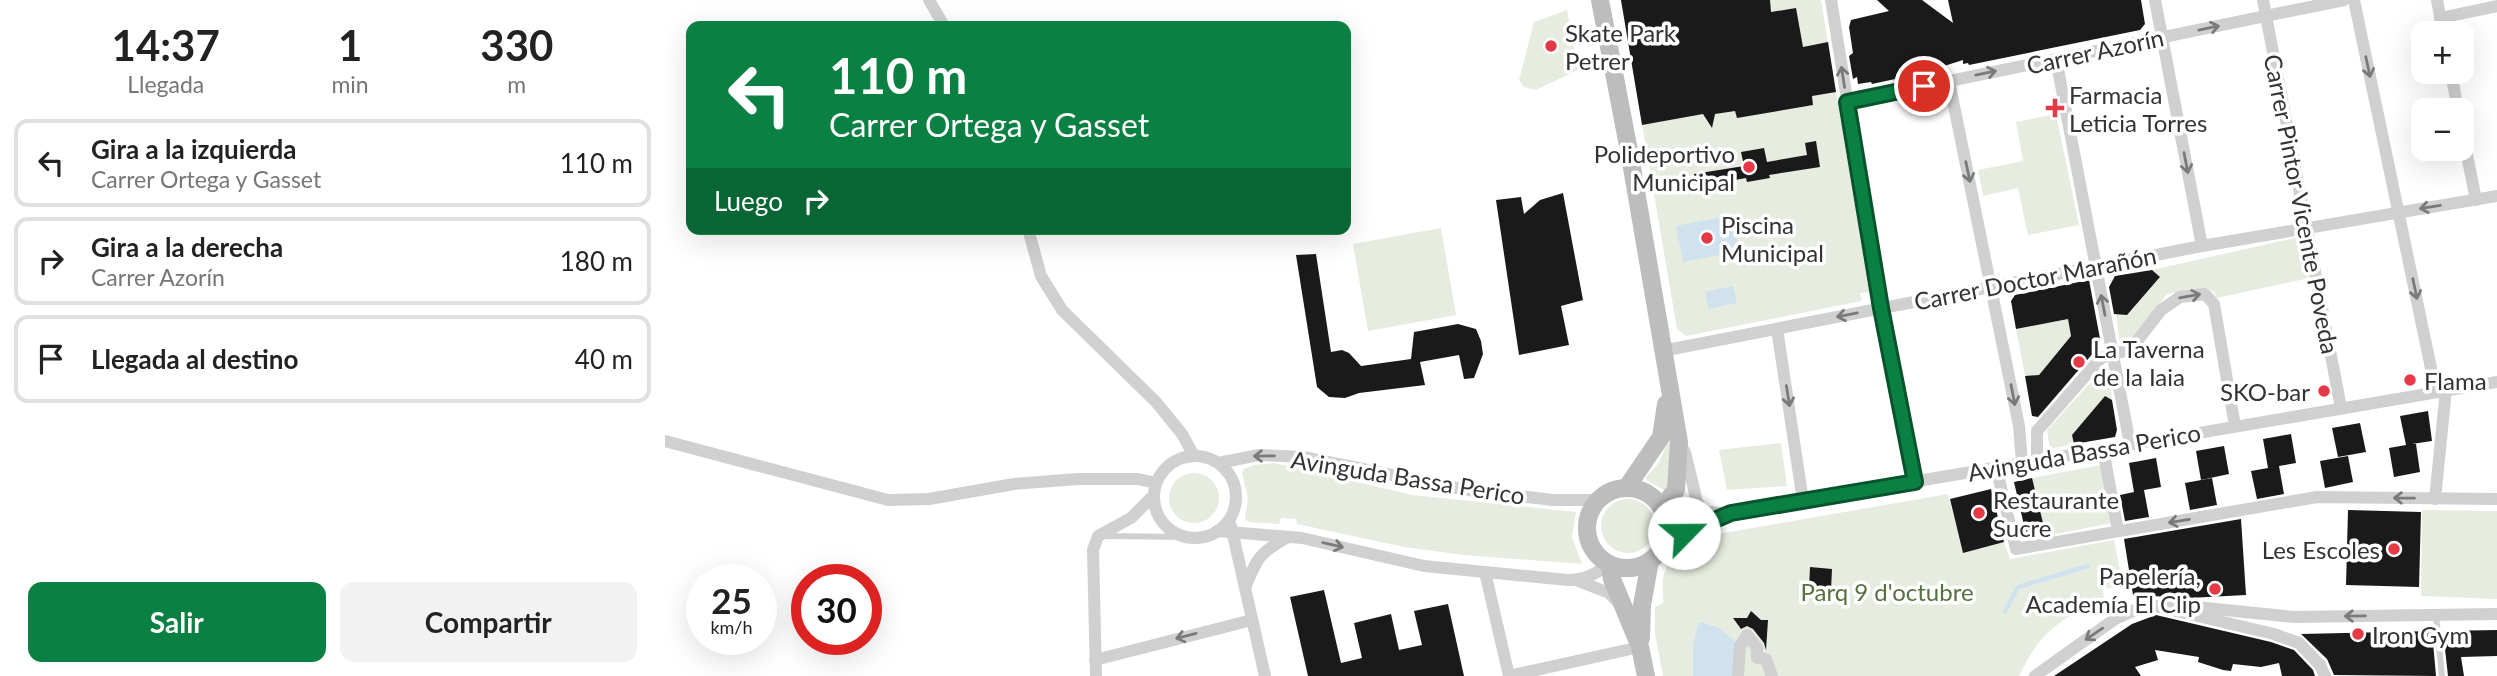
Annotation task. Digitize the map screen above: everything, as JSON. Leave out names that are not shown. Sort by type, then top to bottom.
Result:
[{"type":"street","points":[[929,0],[941,21]]},
{"type":"street","points":[[1600,0],[1679,442],[1676,490],[1663,509]]},
{"type":"street","points":[[1831,0],[1881,308],[1915,482]]},
{"type":"street","points":[[2155,0],[2202,246]]},
{"type":"street","name":"Carrer Pintor Vicente Poveda","points":[[2263,0],[2341,408]]},
{"type":"street","name":"Carrer Azorín","points":[[1847,102],[2344,0]]},
{"type":"street","points":[[2354,0],[2399,213],[2441,391],[2435,499]]},
{"type":"street","points":[[2437,0],[2441,21]]},
{"type":"street","points":[[2440,18],[2497,6]]},
{"type":"street","points":[[2056,59],[2130,444]]},
{"type":"street","points":[[1949,81],[2019,426],[2022,463]]},
{"type":"street","points":[[2468,161],[2476,200]]},
{"type":"street","name":"Carrer Doctor Marañón","points":[[1662,351],[1992,289],[2202,246],[2497,196]]},
{"type":"street","points":[[1030,235],[1041,276],[1062,310],[1156,402],[1182,434],[1194,456]]},
{"type":"street","points":[[2037,460],[2037,432],[2101,358],[2131,349],[2161,310],[2180,297],[2205,294],[2214,304],[2235,426]]},
{"type":"street","points":[[1777,329],[1804,500]]},
{"type":"street","name":"Avinguda Bassa Perico","points":[[1663,509],[1681,509],[1705,514],[1731,513],[2497,382]]},
{"type":"street","points":[[1627,487],[1661,437],[1668,386]]},
{"type":"street","points":[[2019,426],[2037,432]]},
{"type":"street","points":[[665,441],[888,499],[929,499],[1014,484],[1078,479],[1138,479],[1155,489]]},
{"type":"street","points":[[1679,442],[1685,452],[1697,502],[1705,514]]},
{"type":"street","points":[[2103,449],[2118,531]]},
{"type":"street","name":"Avinguda Bassa Perico","points":[[1218,463],[1259,456],[1303,457],[1467,491],[1553,499],[1598,499]]},
{"type":"street","points":[[1095,676],[1093,550],[1098,536],[1131,518],[1155,489],[1165,468],[1178,459],[1207,457],[1218,463],[1229,474],[1235,489],[1235,504],[1229,519],[1217,531],[1203,537],[1189,537],[1175,532],[1163,523],[1156,510],[1155,489]]},
{"type":"street","points":[[1996,467],[2016,549],[2318,497],[2497,499]]},
{"type":"street","points":[[1627,487],[1647,492],[1663,509],[1668,525],[1666,540],[1660,552],[1643,566],[1626,569],[1609,564],[1598,556],[1587,534],[1587,522],[1598,499],[1611,490],[1627,487]]},
{"type":"street","name":"Avinguda Bassa Perico","points":[[1666,540],[1731,513]]},
{"type":"street","points":[[1229,519],[1265,676]]},
{"type":"street","points":[[1217,531],[1290,537],[1424,566],[1576,580],[1609,593],[1626,610]]},
{"type":"street","points":[[1244,588],[1256,560],[1268,548],[1290,537]]},
{"type":"street","points":[[1640,647],[1642,605],[1650,561]]},
{"type":"street","points":[[1576,580],[1599,572],[1609,564]]},
{"type":"street","points":[[1609,564],[1612,579],[1640,647],[1646,676]]},
{"type":"street","points":[[1485,572],[1509,676],[1640,647]]},
{"type":"street","points":[[2155,606],[2274,634],[2299,643],[2322,670],[2331,676]]},
{"type":"street","points":[[2035,676],[2115,619],[2135,610],[2155,606],[2186,606],[2294,617],[2497,614]]},
{"type":"street","points":[[1095,660],[1252,620]]},
{"type":"street","points":[[1738,676],[1740,646],[1747,635],[1757,648],[1757,658],[1766,659],[1772,676]]},
{"type":"lane","points":[[1098,536],[1189,537]]},
{"type":"lane","points":[[2436,615],[2442,676]]},
{"type":"green space","name":"Polideportivo Municipal","points":[[1621,0],[1821,0],[1869,292],[1860,293],[1862,301],[1686,336],[1677,329]]},
{"type":"green space","name":"Skate Park Petrer","points":[[1567,10],[1578,70],[1536,90],[1524,87],[1519,80],[1534,22]]},
{"type":"green space","points":[[2056,114],[2079,225],[2028,235],[2018,188],[1983,196],[1978,170],[2023,161],[2016,122]]},
{"type":"green space","points":[[1441,228],[1456,315],[1368,331],[1353,244]]},
{"type":"green space","points":[[2299,237],[2309,278],[2217,298],[2214,292],[2207,288],[2167,294],[2130,341],[2120,344],[2116,314],[2127,315],[2160,278],[2152,270]]},
{"type":"green space","points":[[2068,319],[2071,336],[2039,375],[2025,376],[2016,329]]},
{"type":"green space","points":[[2108,369],[2112,400],[2105,396],[2072,435],[2074,444],[2050,449],[2047,430],[2102,370]]},
{"type":"green space","points":[[1670,438],[1673,440],[1670,489],[1665,491],[1646,477],[1658,464]]},
{"type":"green space","points":[[1781,443],[1787,486],[1727,490],[1719,450]]},
{"type":"green space","points":[[1274,463],[1413,495],[1576,512],[1572,537],[1582,564],[1464,555],[1404,547],[1297,524],[1296,519],[1281,518],[1279,524],[1249,522],[1245,519],[1248,498],[1242,473],[1253,465]]},
{"type":"green space","points":[[2101,465],[2112,523],[2046,536],[2032,478]]},
{"type":"green space","points":[[1194,473],[1212,480],[1219,498],[1212,516],[1194,523],[1176,516],[1169,498],[1176,480]]},
{"type":"green space","name":"Parq 9 d'octubre","points":[[1948,494],[1963,553],[2004,542],[2010,559],[2114,540],[2123,586],[2102,589],[2104,597],[2053,628],[2035,648],[2019,676],[1663,676],[1655,634],[1655,607],[1663,603],[1663,577],[1668,566],[1686,548],[1718,534]]},
{"type":"green space","points":[[1628,499],[1647,507],[1655,526],[1647,545],[1628,553],[1609,545],[1601,526],[1609,507]]},
{"type":"green space","points":[[2422,510],[2497,511],[2497,599],[2421,596]]},
{"type":"water","name":"Piscina Municipal","points":[[1732,215],[1739,251],[1683,262],[1676,226]]},
{"type":"water","points":[[1733,286],[1737,303],[1709,309],[1705,292]]},
{"type":"water","points":[[1701,622],[1719,628],[1740,646],[1738,676],[1693,676],[1693,647],[1698,624]]},
{"type":"building","points":[[1621,0],[1770,0],[1771,12],[1796,8],[1803,47],[1828,42],[1836,92],[1812,96],[1813,105],[1737,118],[1735,111],[1715,114],[1712,128],[1703,114],[1642,125]]},
{"type":"building","points":[[1877,0],[1922,0],[1953,23],[1948,0],[2141,0],[2145,24],[2140,30],[1969,65],[1963,64],[1963,60],[1923,70],[1923,73],[1872,84],[1858,84],[1857,77],[1853,79],[1849,56],[1853,53],[1849,27],[1851,20],[1889,11]]},
{"type":"building","points":[[1816,141],[1820,167],[1769,175],[1770,178],[1747,182],[1746,178],[1696,187],[1694,174],[1744,166],[1741,152],[1764,148],[1767,162],[1807,155],[1805,143]]},
{"type":"building","points":[[1563,193],[1583,300],[1561,306],[1569,345],[1519,355],[1496,200],[1521,197],[1524,214],[1540,200]]},
{"type":"building","points":[[1316,254],[1331,352],[1342,350],[1349,353],[1361,366],[1411,359],[1414,332],[1458,324],[1476,329],[1481,341],[1483,354],[1474,378],[1464,379],[1459,355],[1420,362],[1425,385],[1359,393],[1345,398],[1329,397],[1317,387],[1296,255]]},
{"type":"building","points":[[2152,270],[2160,277],[2127,315],[2114,314],[2109,287],[2115,276]]},
{"type":"building","points":[[2089,280],[2101,344],[2038,417],[2032,416],[2025,376],[2039,375],[2071,336],[2068,319],[2016,329],[2011,301],[2015,295]]},
{"type":"building","points":[[2105,396],[2112,400],[2117,430],[2115,437],[2074,444],[2072,435]]},
{"type":"building","points":[[2428,411],[2432,441],[2412,444],[2416,444],[2420,472],[2394,477],[2389,448],[2406,445],[2400,416]]},
{"type":"building","points":[[2360,423],[2366,452],[2338,457],[2332,428]]},
{"type":"building","points":[[2291,434],[2296,463],[2279,466],[2284,494],[2257,499],[2251,471],[2268,468],[2263,439]]},
{"type":"building","points":[[2224,446],[2229,474],[2201,480],[2196,451]]},
{"type":"building","points":[[2348,456],[2353,482],[2325,488],[2320,461]]},
{"type":"building","points":[[2156,458],[2161,487],[2144,490],[2149,517],[2125,521],[2120,495],[2134,492],[2129,463]]},
{"type":"building","points":[[2032,478],[2046,535],[2027,538],[2014,482]]},
{"type":"building","points":[[2212,478],[2217,505],[2190,510],[2185,483]]},
{"type":"building","points":[[1991,489],[2004,542],[1963,553],[1950,499]]},
{"type":"building","name":"Les Escoles","points":[[2348,510],[2421,512],[2419,587],[2346,585]]},
{"type":"building","points":[[2241,519],[2246,595],[2189,598],[2133,595],[2124,539]]},
{"type":"building","points":[[1810,567],[1832,569],[1831,590],[1809,589]]},
{"type":"building","points":[[1324,590],[1341,663],[1362,658],[1354,623],[1391,614],[1399,650],[1422,645],[1414,611],[1448,604],[1464,676],[1308,676],[1290,597]]},
{"type":"building","points":[[1751,611],[1761,620],[1768,620],[1766,650],[1753,629],[1747,626],[1741,629],[1733,618],[1747,618]]},
{"type":"building","points":[[2156,615],[2271,642],[2294,650],[2313,670],[2315,676],[2282,676],[2279,663],[2261,667],[2233,664],[2231,671],[2223,670],[2198,662],[2199,657],[2155,650],[2158,660],[2135,667],[2141,676],[2054,676],[2132,624]]},
{"type":"building","points":[[2497,630],[2497,656],[2461,657],[2464,676],[2448,676],[2443,631]]},
{"type":"building","points":[[2432,631],[2436,676],[2334,675],[2327,659],[2301,634]]},
{"type":"waterway","points":[[2005,611],[2018,587],[2088,566]]},
{"type":"place","name":"Skate Park Petrer","points":[[1551,46]]},
{"type":"place","name":"Farmacia Leticia Torres","points":[[2055,108]]},
{"type":"place","name":"Polideportivo Municipal","points":[[1749,167]]},
{"type":"place","name":"Piscina Municipal","points":[[1707,238]]},
{"type":"place","name":"La Taverna de la Iaia","points":[[2079,362]]},
{"type":"place","name":"Flama","points":[[2410,380]]},
{"type":"place","name":"SKO-bar","points":[[2324,391]]},
{"type":"place","name":"Restaurante Sucre","points":[[1979,513]]},
{"type":"place","name":"Les Escoles","points":[[2394,549]]},
{"type":"place","name":"Papelería, Academía El Clip","points":[[2215,589]]},
{"type":"place","name":"Iron Gym","points":[[2358,634]]},
{"type":"route","points":[[1684,533],[1731,513],[1915,482],[1881,308],[1847,102],[1924,86]]}]
